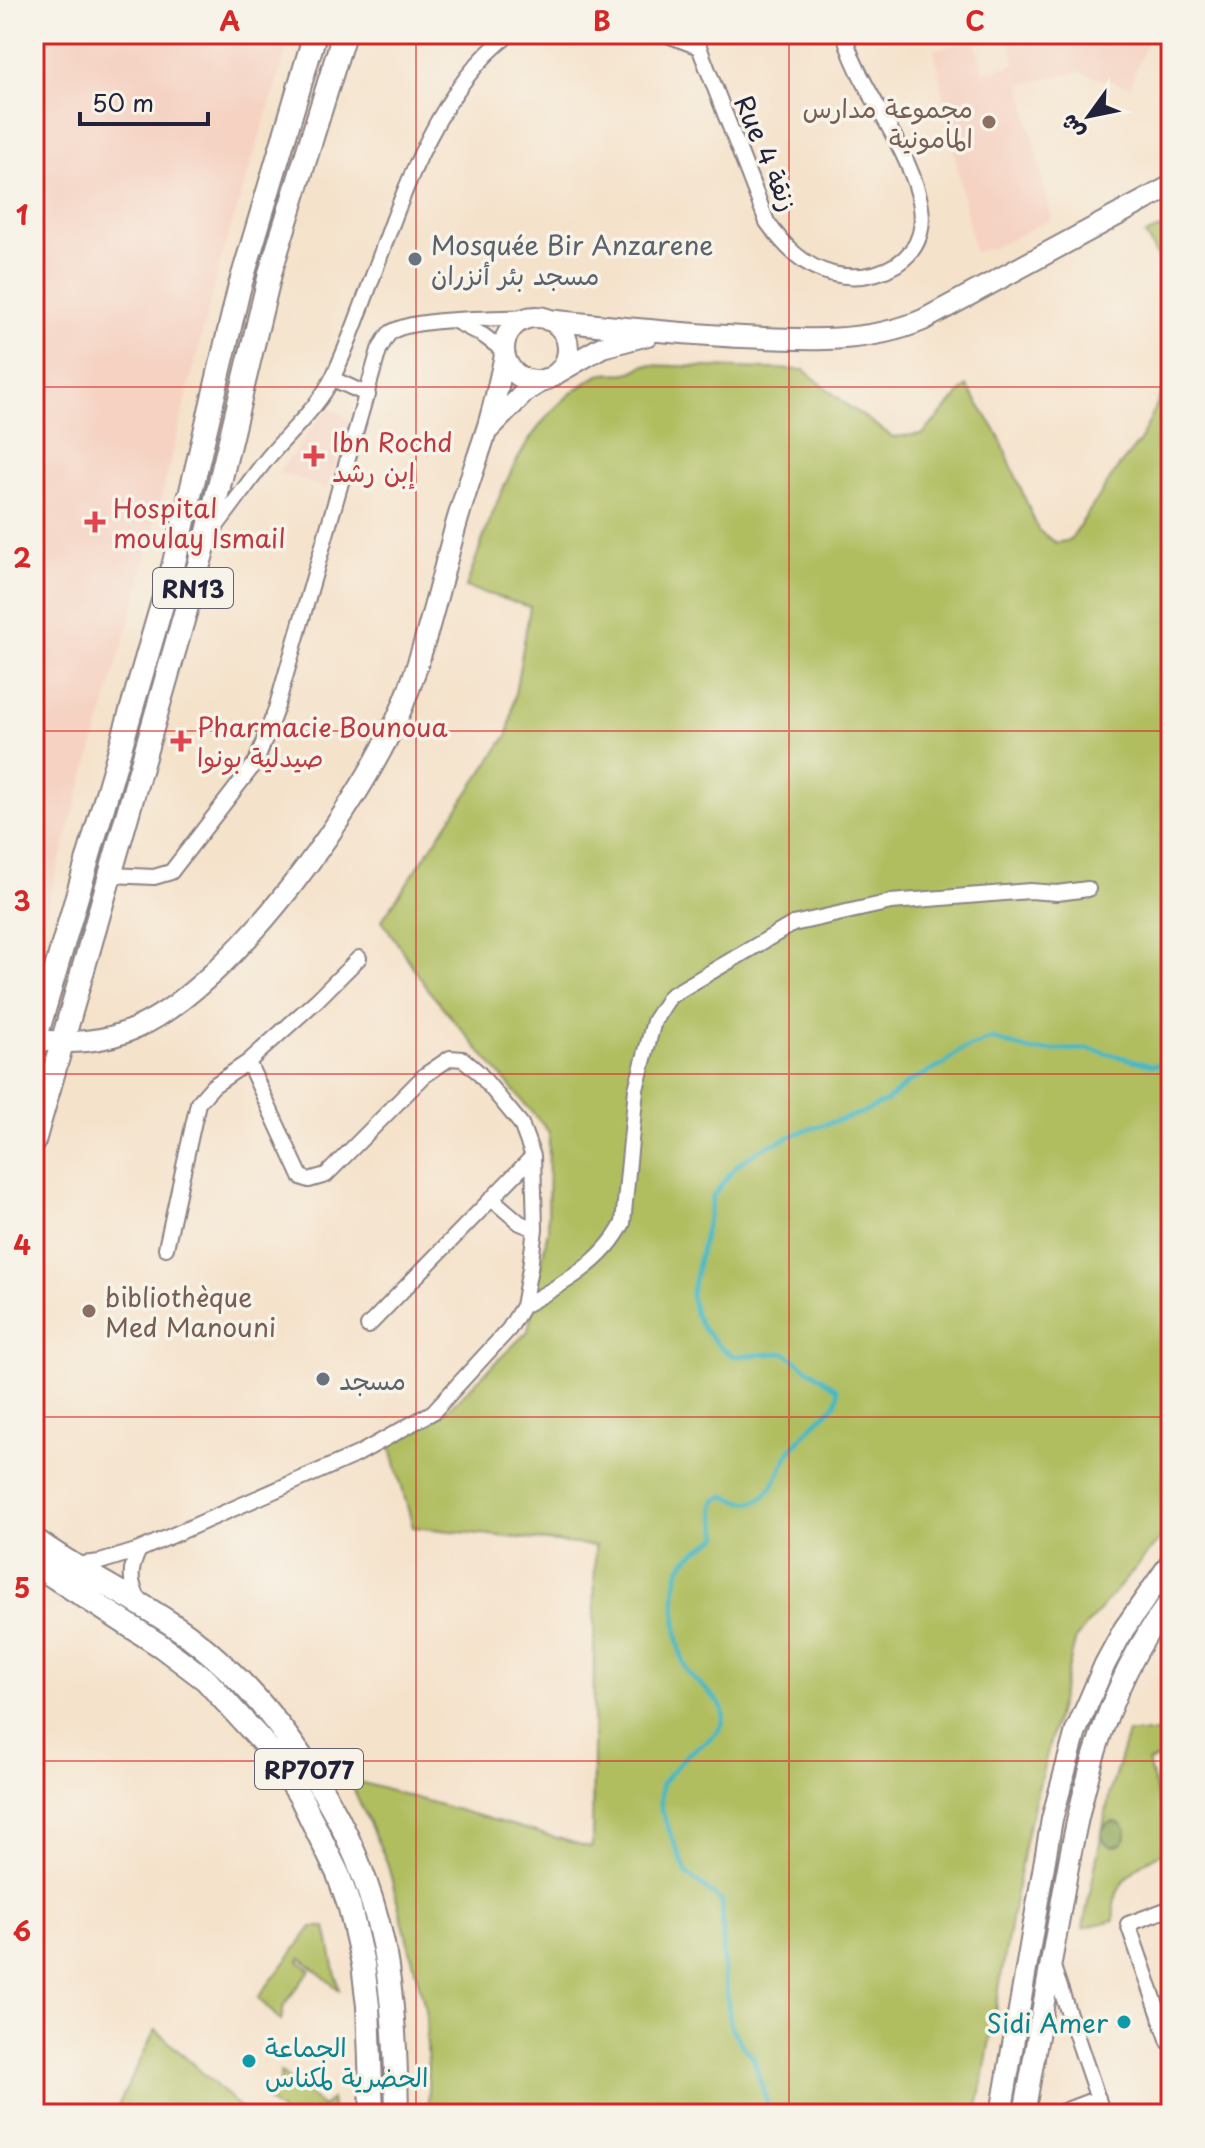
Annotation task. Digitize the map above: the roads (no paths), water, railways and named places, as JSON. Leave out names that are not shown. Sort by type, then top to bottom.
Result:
[{"type":"main road","name":"RN13","points":[[35,1041],[173,567],[239,289],[315,34]]},
{"type":"main road","name":"RN13","points":[[34,1141],[206,540],[271,270],[344,34]]},
{"type":"main road","points":[[35,1041],[63,1044],[103,1038],[134,1029],[170,1009],[204,982],[246,939],[322,842],[371,768],[403,705],[435,604],[471,470],[486,432],[505,342],[514,326],[539,318],[660,332],[819,340],[906,328],[1171,186]]},
{"type":"main road","points":[[504,354],[509,365],[525,379],[550,377],[566,359],[567,340],[563,332],[539,318]]},
{"type":"main road","points":[[486,432],[526,391],[602,347],[660,332]]},
{"type":"main road","name":"RP7077","points":[[34,1539],[188,1636],[224,1666],[255,1698],[285,1733],[308,1767],[337,1818],[372,1902],[390,1986],[396,2047],[397,2114]]},
{"type":"main road","points":[[1001,2114],[1052,1819],[1076,1731],[1124,1629],[1171,1562]]},
{"type":"main road","name":"RP7077","points":[[37,1568],[161,1646],[206,1680],[275,1756],[301,1798],[338,1874],[350,1908],[363,1964],[368,2006],[372,2114]]},
{"type":"main road","points":[[1024,2114],[1076,1822],[1104,1721],[1138,1653],[1171,1600]]},
{"type":"street","points":[[665,34],[699,40]]},
{"type":"street","name":"Rue 4 زنقة","points":[[699,40],[767,222],[779,239],[810,265],[853,277],[884,272],[903,260],[920,237],[921,206],[918,188],[904,155],[874,103],[847,46],[845,34]]},
{"type":"street","points":[[206,540],[265,461],[333,379],[379,265],[403,195],[431,135],[469,76],[503,36]]},
{"type":"street","points":[[111,875],[154,877],[171,872],[256,762],[276,709],[379,350],[390,334],[408,324],[431,321],[539,318]]},
{"type":"street","points":[[457,322],[484,336],[504,354]]},
{"type":"street","points":[[333,379],[368,395]]},
{"type":"street","points":[[523,1306],[557,1287],[595,1259],[614,1241],[623,1223],[636,1089],[654,1021],[670,996],[793,924],[891,902],[1088,889]]},
{"type":"street","points":[[166,1248],[198,1103],[213,1086],[248,1062],[359,958]]},
{"type":"street","points":[[74,1565],[100,1562],[139,1550],[358,1454],[433,1412],[509,1329],[523,1306],[535,1229],[533,1156],[521,1124],[478,1072],[463,1059],[450,1058],[425,1075],[326,1175],[309,1180],[301,1177],[248,1062]]},
{"type":"street","points":[[368,1326],[533,1156]]},
{"type":"street","points":[[492,1199],[520,1223],[535,1229]]},
{"type":"street","points":[[139,1550],[130,1575],[131,1587],[143,1607]]},
{"type":"street","points":[[1169,2042],[1128,1924],[1171,1908]]},
{"type":"street","points":[[1051,1963],[1103,2114]]},
{"type":"street","points":[[1056,2114],[1098,2098]]},
{"type":"waterway","points":[[767,2114],[768,2107],[753,2056],[731,2027],[724,1973],[722,1901],[687,1874],[661,1810],[661,1785],[685,1757],[716,1734],[723,1716],[718,1701],[692,1676],[683,1661],[676,1618],[676,1589],[684,1562],[719,1536],[713,1507],[715,1501],[724,1496],[751,1502],[765,1495],[790,1451],[833,1406],[837,1389],[785,1353],[734,1356],[722,1349],[704,1330],[695,1314],[691,1295],[713,1196],[736,1166],[759,1150],[887,1101],[909,1082],[945,1064],[959,1051],[992,1039],[1033,1051],[1089,1049],[1152,1065],[1171,1064]]},
{"type":"place","name":"مجموعة مدارس المامونية","points":[[989,122]]},
{"type":"place","name":"Mosquée Bir Anzarene مسجد بئر أنزران","points":[[415,259]]},
{"type":"place","name":"Ibn Rochd إبن رشد","points":[[314,456]]},
{"type":"place","name":"Hospital moulay Ismail","points":[[95,522]]},
{"type":"place","name":"Pharmacie Bounoua صيدلية بونوا","points":[[181,741]]},
{"type":"place","name":"bibliothèque Med Manouni","points":[[89,1311]]},
{"type":"place","name":"مسجد","points":[[323,1379]]},
{"type":"place","name":"Sidi Amer","points":[[1124,2022]]},
{"type":"place","name":"الجماعة الحضرية لمكناس","points":[[249,2061]]}]
